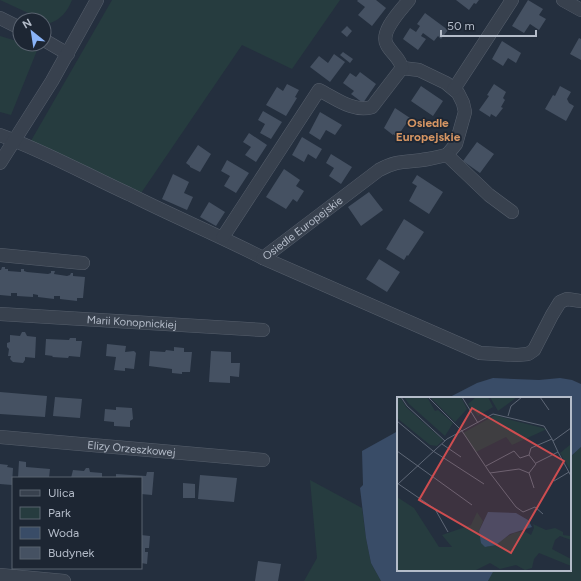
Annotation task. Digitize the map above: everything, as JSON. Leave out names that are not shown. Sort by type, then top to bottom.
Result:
[{"type":"street","points":[[0,163],[68,54],[97,0]]},
{"type":"street","points":[[402,68],[400,62],[386,44],[385,36],[386,30],[409,0]]},
{"type":"street","points":[[454,89],[512,0]]},
{"type":"street","points":[[563,0],[581,10]]},
{"type":"street","points":[[0,18],[12,24]]},
{"type":"street","points":[[52,45],[68,54]]},
{"type":"street","points":[[402,68],[419,70],[431,75],[458,93],[463,103],[465,112],[456,144],[447,155],[489,195],[512,212]]},
{"type":"street","points":[[223,237],[319,90],[356,108],[364,109],[372,107],[402,68]]},
{"type":"street","name":"Osiedle Europejskie","points":[[0,135],[14,140],[172,215],[223,237],[263,258],[378,170],[391,163],[427,160],[447,155]]},
{"type":"street","points":[[0,255],[83,263]]},
{"type":"street","points":[[263,258],[480,353],[517,355],[528,354],[534,350],[560,302],[567,299],[581,300]]},
{"type":"street","name":"Marii Konopnickiej","points":[[0,314],[263,330]]},
{"type":"street","name":"Elizy Orzeszkowej","points":[[0,437],[263,460]]},
{"type":"street","points":[[0,575],[64,581]]},
{"type":"green space","points":[[0,0],[72,0],[64,14],[54,22],[52,22],[52,12],[26,12]]},
{"type":"green space","points":[[112,0],[340,0],[292,69],[242,45],[137,199],[28,146]]},
{"type":"green space","points":[[0,36],[12,40],[12,52],[36,52],[11,115],[0,112]]},
{"type":"green space","points":[[581,447],[581,581],[488,581],[493,571],[571,571],[571,456]]},
{"type":"green space","points":[[310,480],[362,508],[371,563],[381,581],[304,581],[317,558]]},
{"type":"water","points":[[493,378],[539,380],[560,378],[572,380],[581,384],[581,447],[571,456],[571,397],[450,397],[477,383]]},
{"type":"water","points":[[397,432],[397,571],[493,571],[488,581],[381,581],[371,563],[366,538],[360,488],[363,485],[362,451]]},
{"type":"building","points":[[376,0],[386,8],[372,26],[358,15],[365,7],[357,1]]},
{"type":"building","points":[[456,0],[479,0],[476,4],[474,3],[469,10]]},
{"type":"building","points":[[528,0],[543,9],[539,15],[546,19],[539,30],[530,24],[524,33],[512,26]]},
{"type":"building","points":[[425,13],[448,30],[441,39],[438,36],[434,41],[423,33],[421,36],[426,39],[418,50],[403,39],[410,28],[416,32],[420,26],[417,24]]},
{"type":"building","points":[[347,26],[352,31],[347,37],[341,32]]},
{"type":"building","points":[[579,38],[581,39],[581,60],[570,54]]},
{"type":"building","points":[[502,41],[521,53],[516,63],[508,58],[503,66],[492,59]]},
{"type":"building","points":[[343,52],[353,59],[350,63],[340,55]]},
{"type":"building","points":[[334,54],[345,62],[330,82],[310,67],[319,56],[328,63]]},
{"type":"building","points":[[360,72],[376,84],[363,103],[351,94],[354,91],[343,83],[350,73],[356,77]]},
{"type":"building","points":[[287,84],[299,90],[295,97],[297,98],[286,116],[266,105],[277,87],[283,91]]},
{"type":"building","points":[[494,84],[506,92],[503,98],[505,100],[501,107],[503,108],[496,117],[491,114],[490,117],[479,110],[489,96],[487,95]]},
{"type":"building","points":[[421,86],[443,101],[433,116],[411,101]]},
{"type":"building","points":[[560,86],[571,92],[567,99],[569,103],[574,106],[566,121],[545,109],[553,95],[555,96]]},
{"type":"building","points":[[395,108],[410,118],[397,137],[384,128]]},
{"type":"building","points":[[263,111],[282,122],[271,139],[260,133],[265,124],[258,120]]},
{"type":"building","points":[[320,112],[342,125],[335,135],[326,130],[320,140],[309,133]]},
{"type":"building","points":[[249,133],[267,145],[256,162],[245,155],[251,147],[243,142]]},
{"type":"building","points":[[302,137],[322,149],[316,159],[308,154],[304,162],[292,155]]},
{"type":"building","points":[[477,142],[494,154],[480,173],[463,161]]},
{"type":"building","points":[[198,145],[211,154],[200,172],[190,167],[186,163]]},
{"type":"building","points":[[331,154],[352,167],[341,184],[329,176],[334,168],[326,163]]},
{"type":"building","points":[[227,160],[249,173],[236,193],[224,186],[230,176],[221,171]]},
{"type":"building","points":[[284,169],[300,180],[296,186],[304,191],[297,202],[293,199],[286,209],[266,197]]},
{"type":"building","points":[[173,174],[189,182],[184,193],[193,197],[187,210],[162,199]]},
{"type":"building","points":[[417,175],[443,192],[429,214],[409,201],[417,186],[412,183]]},
{"type":"building","points":[[369,192],[383,210],[361,226],[348,207]]},
{"type":"building","points":[[209,202],[225,212],[216,226],[200,217]]},
{"type":"building","points":[[404,219],[424,232],[404,260],[386,249]]},
{"type":"building","points":[[379,259],[400,272],[387,292],[366,279]]},
{"type":"building","points":[[2,267],[8,269],[8,271],[21,272],[21,269],[24,269],[24,271],[27,272],[48,274],[51,273],[51,271],[55,271],[54,274],[67,276],[73,273],[73,276],[85,277],[83,298],[77,298],[77,301],[60,299],[60,296],[54,296],[54,299],[38,297],[38,295],[33,294],[33,297],[17,296],[17,293],[11,293],[11,296],[0,295],[0,270]]},
{"type":"building","points":[[22,332],[25,332],[27,336],[36,337],[35,358],[25,357],[23,363],[13,362],[10,359],[11,356],[8,356],[9,349],[7,347],[7,343],[10,342],[10,335],[20,336]]},
{"type":"building","points":[[70,338],[76,338],[76,341],[82,341],[80,357],[69,356],[68,358],[45,355],[46,339],[69,340]]},
{"type":"building","points":[[107,344],[126,346],[125,352],[134,351],[136,353],[134,369],[125,368],[125,371],[114,370],[116,357],[106,356]]},
{"type":"building","points":[[174,347],[184,348],[184,352],[192,352],[190,372],[182,372],[182,374],[172,373],[172,369],[149,366],[150,351],[174,351]]},
{"type":"building","points":[[211,351],[231,352],[231,363],[240,363],[239,377],[230,376],[230,383],[209,382]]},
{"type":"building","points":[[0,392],[47,396],[45,417],[0,414]]},
{"type":"building","points":[[55,397],[82,399],[80,418],[53,416]]},
{"type":"building","points":[[116,407],[132,408],[133,419],[130,421],[130,427],[114,426],[114,422],[104,421],[105,409],[116,410]]},
{"type":"building","points":[[19,461],[26,462],[26,467],[50,469],[49,477],[18,477]]},
{"type":"building","points":[[0,464],[8,465],[7,467],[13,468],[12,485],[0,484]]},
{"type":"building","points":[[86,468],[89,468],[90,472],[102,473],[102,477],[71,477],[73,470],[84,471]]},
{"type":"building","points":[[147,472],[154,472],[152,495],[142,494],[142,477],[116,477],[116,474],[146,476]]},
{"type":"building","points":[[200,475],[237,478],[234,502],[198,499]]},
{"type":"building","points":[[183,483],[195,484],[195,498],[183,498]]},
{"type":"building","points":[[142,535],[150,536],[149,548],[145,548],[145,552],[148,552],[147,564],[142,563]]},
{"type":"building","points":[[258,561],[281,564],[278,581],[255,581]]},
{"type":"district","name":"Osiedle Europejskie","points":[[428,130]]}]
